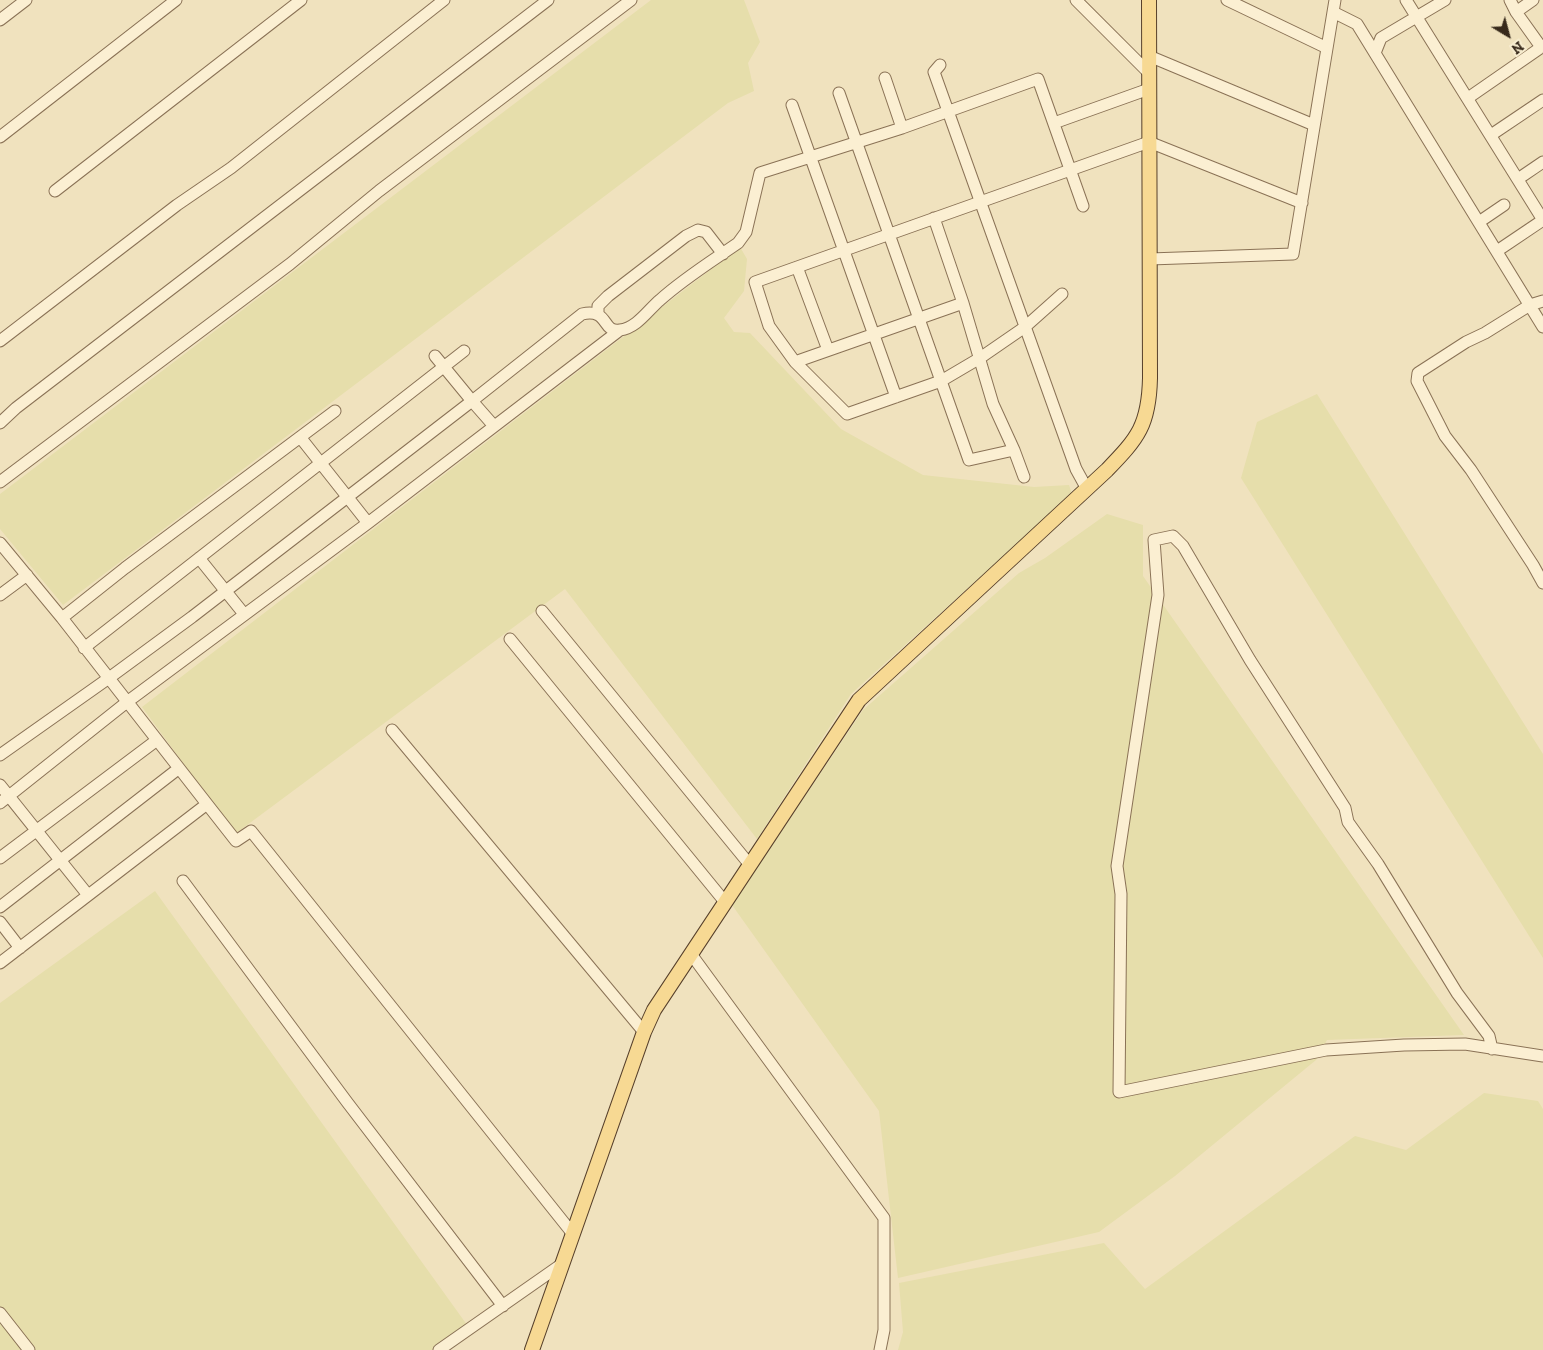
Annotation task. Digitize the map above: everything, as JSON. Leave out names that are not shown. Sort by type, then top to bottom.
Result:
[{"type":"main road","points":[[532,1350],[644,1032],[654,1010],[858,700],[1087,489],[1123,453],[1137,436],[1145,420],[1150,401],[1149,0]]},
{"type":"street","points":[[0,20],[26,0]]},
{"type":"street","points":[[0,137],[176,0]]},
{"type":"street","points":[[55,192],[301,0]]},
{"type":"street","points":[[0,342],[177,205],[231,168],[444,0]]},
{"type":"street","points":[[0,423],[16,408],[548,0]]},
{"type":"street","points":[[0,482],[290,264],[379,191],[631,0]]},
{"type":"street","points":[[1076,0],[1149,73]]},
{"type":"street","points":[[1227,0],[1327,48]]},
{"type":"street","points":[[1406,0],[1542,215],[1496,251]]},
{"type":"street","points":[[1375,53],[1381,38],[1445,0]]},
{"type":"street","points":[[1468,98],[1542,47],[1516,12],[1510,0]]},
{"type":"street","points":[[1516,12],[1533,0]]},
{"type":"street","points":[[1150,259],[1293,254],[1334,6],[1357,24],[1543,327]]},
{"type":"street","points":[[1149,56],[1314,125]]},
{"type":"street","points":[[940,65],[934,72],[1076,469],[1087,489]]},
{"type":"street","points":[[885,78],[902,128]]},
{"type":"street","points":[[5,800],[127,702],[368,523],[620,330],[634,324],[660,300],[738,243],[746,232],[760,173],[902,128],[1038,79],[1083,206]]},
{"type":"street","points":[[1054,123],[1149,89]]},
{"type":"street","points":[[839,93],[969,460],[1014,450]]},
{"type":"street","points":[[1491,135],[1543,100]]},
{"type":"street","points":[[792,105],[896,397]]},
{"type":"street","points":[[1062,294],[1025,327],[980,358],[941,381],[847,414],[795,362],[769,326],[755,282],[1149,142],[1302,203]]},
{"type":"street","points":[[1518,179],[1543,162]]},
{"type":"street","points":[[1479,222],[1504,205]]},
{"type":"street","points":[[934,218],[963,302],[993,404],[1024,477]]},
{"type":"street","points":[[620,330],[610,328],[598,313],[598,306],[608,296],[686,236],[698,230],[706,232],[722,254]]},
{"type":"street","points":[[797,267],[828,350]]},
{"type":"street","points":[[795,362],[963,302]]},
{"type":"street","points":[[1543,302],[1530,304],[1418,373],[1418,381],[1445,436],[1476,478],[1543,583]]},
{"type":"street","points":[[0,755],[108,678],[348,497],[582,314],[598,313]]},
{"type":"street","points":[[84,648],[464,351]]},
{"type":"street","points":[[435,356],[494,426]]},
{"type":"street","points":[[62,618],[125,568],[334,411]]},
{"type":"street","points":[[300,437],[368,523]]},
{"type":"street","points":[[1492,1049],[1488,1036],[1456,992],[1378,864],[1348,822],[1345,808],[1250,660],[1183,546],[1173,536],[1154,540],[1158,595],[1117,866],[1121,894],[1119,1092],[1326,1050],[1404,1045],[1465,1044],[1492,1049],[1543,1056]]},
{"type":"street","points":[[0,543],[62,618],[236,841],[251,831],[573,1234]]},
{"type":"street","points":[[199,558],[244,614]]},
{"type":"street","points":[[0,595],[27,575]]},
{"type":"street","points":[[542,611],[750,865]]},
{"type":"street","points":[[510,638],[725,902]]},
{"type":"street","points":[[392,730],[644,1032]]},
{"type":"street","points":[[0,858],[36,829],[157,740]]},
{"type":"street","points":[[0,907],[178,769]]},
{"type":"street","points":[[0,785],[5,800],[36,829],[88,895]]},
{"type":"street","points":[[0,963],[207,804]]},
{"type":"street","points":[[184,881],[347,1102],[503,1306]]},
{"type":"street","points":[[0,922],[20,948]]},
{"type":"street","points":[[691,954],[884,1218],[884,1330],[880,1350]]},
{"type":"street","points":[[439,1350],[562,1264]]},
{"type":"street","points":[[0,1313],[29,1350]]},
{"type":"street","points":[[454,1350],[457,1338]]},
{"type":"shaded area","points":[[651,0],[744,0],[760,42],[748,63],[754,91],[728,103],[63,605],[0,529],[0,494]]},
{"type":"shaded area","points":[[740,247],[747,259],[744,291],[724,318],[734,332],[750,333],[841,429],[923,475],[1034,487],[1069,485],[1072,494],[851,694],[757,839],[565,589],[235,834],[142,707]]},
{"type":"shaded area","points":[[1317,394],[1543,754],[1543,958],[1241,478],[1257,422]]},
{"type":"shaded area","points":[[1107,514],[1143,525],[1143,576],[1464,1035],[1327,1040],[1316,1060],[1175,1176],[1099,1232],[898,1278],[879,1111],[732,905],[863,710],[1019,573],[1045,558]]},
{"type":"shaded area","points":[[155,891],[470,1329],[442,1350],[0,1350],[0,1003]]},
{"type":"shaded area","points":[[1484,1093],[1538,1101],[1543,1109],[1543,1350],[898,1350],[903,1332],[899,1283],[1104,1243],[1145,1289],[1355,1136],[1406,1150]]}]
